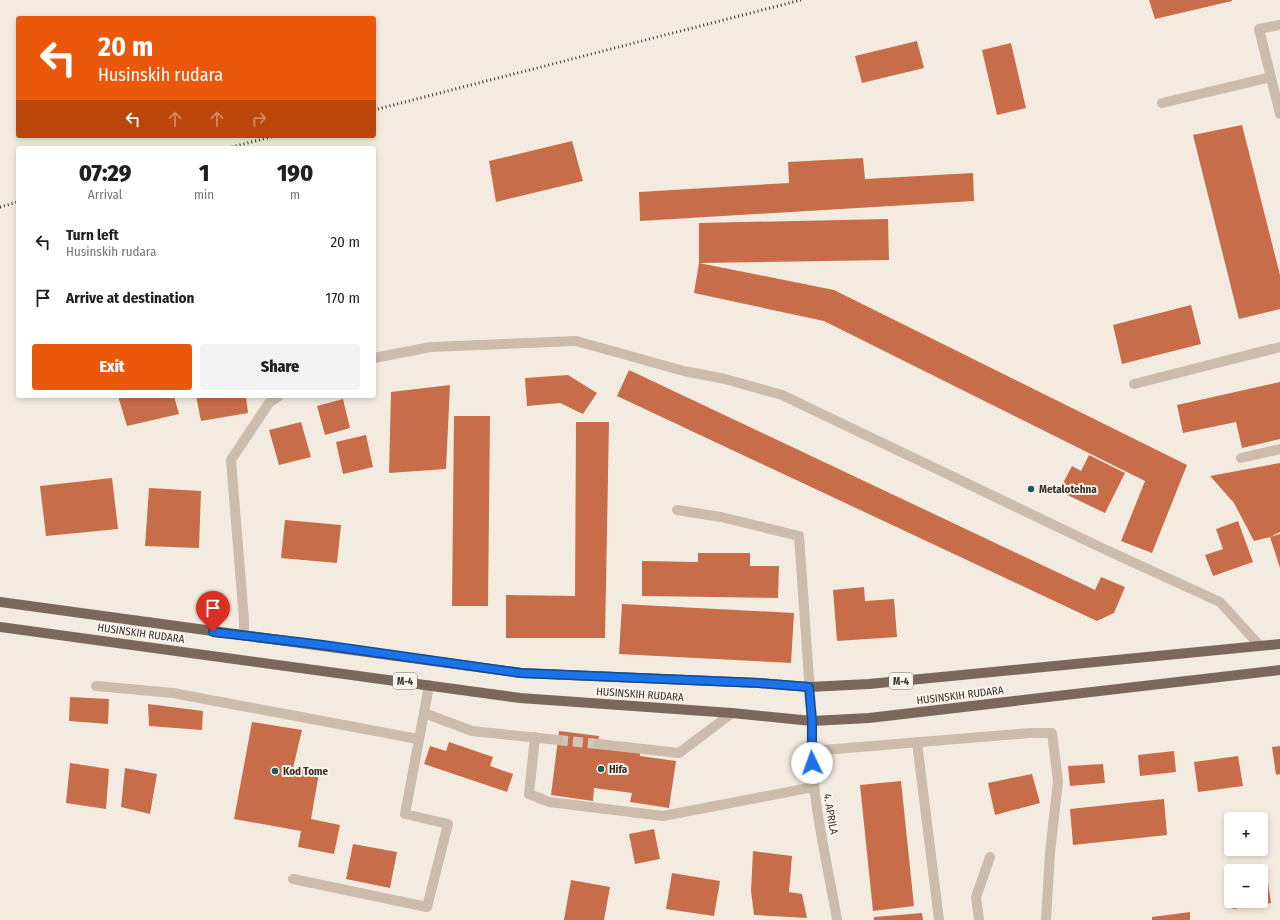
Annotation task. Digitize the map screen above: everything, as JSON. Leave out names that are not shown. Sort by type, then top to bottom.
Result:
[{"type":"main road","name":"HUSINSKIH RUDARA","points":[[0,602],[521,673],[759,683],[809,687],[877,683],[1280,644]]},
{"type":"main road","name":"HUSINSKIH RUDARA","points":[[0,627],[520,698],[732,713],[812,721],[869,718],[1280,670]]},
{"type":"street","points":[[1280,25],[1259,29],[1280,114]]},
{"type":"street","points":[[1162,103],[1271,77]]},
{"type":"street","points":[[376,358],[431,347],[576,341],[684,372],[725,379],[782,395],[1096,545],[1220,602],[1260,646]]},
{"type":"street","points":[[1134,384],[1280,347]]},
{"type":"street","points":[[244,636],[231,460],[269,403],[276,398]]},
{"type":"street","points":[[1241,458],[1280,449]]},
{"type":"street","name":"4. APRILA","points":[[677,510],[721,518],[800,536],[812,721],[811,751],[814,787],[837,920]]},
{"type":"street","points":[[293,879],[427,907],[448,824],[405,814],[429,685]]},
{"type":"street","points":[[96,686],[173,693],[418,739]]},
{"type":"street","points":[[424,712],[472,731],[558,740]]},
{"type":"street","points":[[598,744],[679,753],[732,713]]},
{"type":"street","points":[[811,751],[1030,733],[1052,733],[1058,781],[1050,853],[1046,920]]},
{"type":"street","points":[[535,737],[529,794],[549,802],[663,816],[814,787]]},
{"type":"street","points":[[916,742],[939,920]]},
{"type":"street","points":[[979,920],[976,897],[990,857]]},
{"type":"building","points":[[1149,0],[1232,0],[1232,1],[1155,19]]},
{"type":"building","points":[[917,41],[924,68],[862,83],[855,56]]},
{"type":"building","points":[[1011,43],[1026,108],[997,115],[982,50]]},
{"type":"building","points":[[1242,125],[1280,275],[1280,309],[1239,319],[1193,135]]},
{"type":"building","points":[[572,141],[583,181],[496,202],[489,161]]},
{"type":"building","points":[[863,158],[865,179],[973,173],[974,201],[640,221],[639,192],[789,183],[788,162]]},
{"type":"building","points":[[888,219],[889,260],[699,263],[699,223]]},
{"type":"building","points":[[699,263],[834,290],[1187,465],[1152,553],[1121,541],[1145,481],[824,321],[694,293]]},
{"type":"building","points":[[1191,305],[1201,344],[1122,364],[1113,325]]},
{"type":"building","points":[[629,370],[1095,590],[1101,577],[1125,587],[1114,613],[1097,621],[617,396]]},
{"type":"building","points":[[568,375],[597,393],[583,414],[560,403],[527,406],[525,378]]},
{"type":"building","points":[[1280,382],[1280,439],[1242,448],[1236,422],[1183,433],[1177,405]]},
{"type":"building","points":[[450,385],[446,469],[389,473],[391,392]]},
{"type":"building","points":[[119,398],[175,398],[179,414],[127,426]]},
{"type":"building","points":[[196,398],[246,398],[248,413],[201,421]]},
{"type":"building","points":[[343,399],[350,428],[325,435],[317,406]]},
{"type":"building","points":[[454,416],[490,416],[488,606],[452,606]]},
{"type":"building","points":[[301,422],[311,457],[279,465],[269,430]]},
{"type":"building","points":[[576,422],[609,422],[605,638],[506,638],[506,595],[575,596]]},
{"type":"building","points":[[366,435],[373,467],[343,474],[336,442]]},
{"type":"building","points":[[1089,455],[1125,473],[1105,513],[1059,491],[1072,466],[1081,471]]},
{"type":"building","points":[[1280,463],[1280,532],[1270,537],[1254,541],[1234,503],[1210,476]]},
{"type":"building","points":[[112,478],[118,529],[46,536],[40,486]]},
{"type":"building","points":[[149,488],[201,491],[199,548],[145,546]]},
{"type":"building","points":[[285,520],[341,525],[337,563],[281,558]]},
{"type":"building","points":[[1238,521],[1253,562],[1213,576],[1205,555],[1223,549],[1216,529]]},
{"type":"building","points":[[1280,534],[1280,568],[1270,537]]},
{"type":"building","points":[[698,553],[750,553],[750,566],[779,566],[778,598],[642,596],[642,561],[698,562]]},
{"type":"building","points":[[864,587],[865,601],[894,599],[897,637],[837,641],[833,590]]},
{"type":"building","points":[[622,604],[794,613],[791,663],[619,654]]},
{"type":"building","points":[[70,697],[109,699],[108,724],[69,721]]},
{"type":"building","points":[[148,704],[203,711],[202,730],[149,726]]},
{"type":"building","points":[[252,722],[302,730],[293,768],[319,773],[311,819],[340,825],[334,854],[298,847],[301,831],[234,819]]},
{"type":"building","points":[[559,731],[599,736],[598,746],[640,752],[640,756],[676,761],[669,808],[630,802],[632,793],[594,788],[593,801],[551,795]]},
{"type":"building","points":[[449,742],[493,757],[490,766],[513,774],[507,792],[424,764],[430,746],[446,751]]},
{"type":"building","points":[[1280,746],[1280,774],[1276,775],[1272,747]]},
{"type":"building","points":[[1174,751],[1176,772],[1140,776],[1138,755]]},
{"type":"building","points":[[1238,756],[1243,786],[1198,792],[1194,762]]},
{"type":"building","points":[[70,763],[109,769],[106,809],[66,803]]},
{"type":"building","points":[[1103,764],[1105,783],[1070,786],[1068,766]]},
{"type":"building","points":[[125,768],[157,774],[150,814],[121,807]]},
{"type":"building","points":[[1032,774],[1040,803],[995,815],[988,783]]},
{"type":"building","points":[[901,781],[914,906],[873,911],[860,785]]},
{"type":"building","points":[[1164,799],[1167,835],[1073,845],[1070,809]]},
{"type":"building","points":[[654,829],[660,859],[635,864],[629,834]]},
{"type":"building","points":[[353,844],[397,852],[390,888],[346,879]]},
{"type":"building","points":[[753,851],[792,856],[789,892],[802,894],[807,918],[754,915],[751,891]]},
{"type":"building","points":[[672,873],[720,881],[714,916],[666,909]]},
{"type":"building","points":[[571,880],[610,887],[604,920],[564,920]]},
{"type":"building","points":[[1268,884],[1271,903],[1268,903]]},
{"type":"building","points":[[1190,912],[1190,920],[1152,920],[1152,917]]},
{"type":"building","points":[[922,913],[923,920],[874,920],[874,917]]},
{"type":"tunnel","points":[[558,740],[598,744]]},
{"type":"railway","points":[[376,109],[801,0]]},
{"type":"railway","points":[[236,146],[267,138]]},
{"type":"railway","points":[[0,207],[16,203]]},
{"type":"place","name":"Metalotehna","points":[[1031,489]]},
{"type":"place","name":"Hifa","points":[[601,769]]},
{"type":"place","name":"Kod Tome","points":[[275,771]]},
{"type":"route","points":[[213,632],[323,645],[521,673],[759,683],[809,687],[812,721],[812,763]]}]
